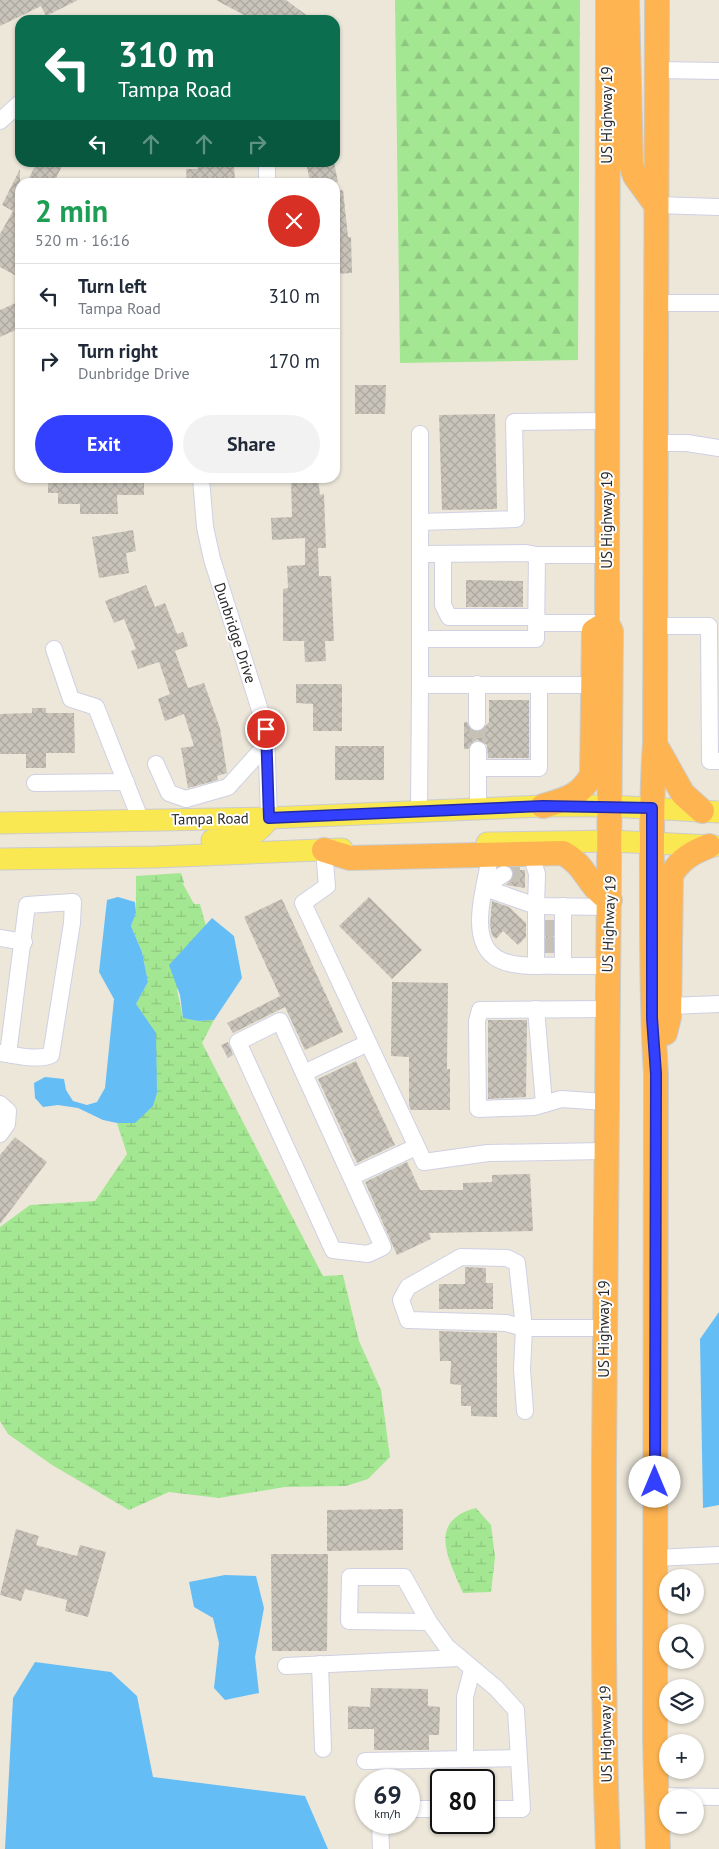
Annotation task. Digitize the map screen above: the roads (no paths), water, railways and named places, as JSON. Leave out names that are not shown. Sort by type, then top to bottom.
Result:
[{"type":"highway","name":"US Highway 19","points":[[608,0],[606,421],[607,622],[611,631],[611,841],[605,1102],[604,1328],[604,1578],[608,1849]]},
{"type":"highway","points":[[627,0],[631,165],[634,176],[656,205]]},
{"type":"highway","points":[[657,0],[657,443],[655,744],[652,808],[652,1018],[656,1074],[655,1558],[658,1849]]},
{"type":"highway","points":[[543,806],[568,798],[584,788],[592,775],[594,631],[607,622]]},
{"type":"highway","points":[[655,744],[683,794],[710,811]]},
{"type":"highway","points":[[656,1074],[669,1017],[670,875],[678,863],[691,853],[714,846]]},
{"type":"highway","points":[[324,850],[350,858],[488,854],[529,874],[563,853],[576,860],[599,893],[610,903]]},
{"type":"main road","name":"Tampa Road","points":[[0,823],[269,818],[419,813],[478,808],[543,806],[610,806],[710,811]]},
{"type":"main road","points":[[116,857],[170,841],[238,839],[262,830],[269,818]]},
{"type":"main road","points":[[0,859],[324,850],[392,845],[611,841],[714,846]]},
{"type":"street","points":[[657,70],[719,71]]},
{"type":"street","points":[[0,121],[15,108]]},
{"type":"street","points":[[656,205],[719,208]]},
{"type":"street","points":[[656,303],[719,303]]},
{"type":"street","points":[[420,522],[516,519],[514,422],[606,421]]},
{"type":"street","points":[[419,813],[420,434]]},
{"type":"street","points":[[657,443],[687,443],[719,448]]},
{"type":"street","name":"Dunbridge Drive","points":[[202,483],[205,526],[212,559],[266,729],[269,818]]},
{"type":"street","points":[[421,554],[526,552],[537,556],[607,555]]},
{"type":"street","points":[[443,554],[443,605],[445,613],[449,617],[607,622]]},
{"type":"street","points":[[420,639],[536,638],[537,556]]},
{"type":"street","points":[[656,626],[714,626],[710,761],[719,761]]},
{"type":"street","points":[[54,649],[71,698],[96,707],[141,820]]},
{"type":"street","points":[[477,684],[477,722]]},
{"type":"street","points":[[420,685],[594,685]]},
{"type":"street","points":[[478,768],[539,768],[539,685]]},
{"type":"street","points":[[156,764],[169,793],[186,799],[228,787],[266,745]]},
{"type":"street","points":[[478,750],[478,808]]},
{"type":"street","points":[[35,783],[126,782]]},
{"type":"street","points":[[324,850],[326,886],[303,903],[424,1162],[488,1153],[605,1151]]},
{"type":"street","points":[[488,854],[495,881],[479,911],[479,930],[482,942],[496,957],[506,962],[536,965],[607,966]]},
{"type":"street","points":[[529,874],[536,906],[538,936],[536,965]]},
{"type":"street","points":[[495,881],[536,906],[610,903]]},
{"type":"street","points":[[73,902],[72,923],[51,1055],[43,1058],[4,1053],[24,942],[27,905],[73,902]]},
{"type":"street","points":[[563,906],[560,936],[563,966]]},
{"type":"street","points":[[0,938],[24,942]]},
{"type":"street","points":[[669,1006],[719,1004]]},
{"type":"street","points":[[536,1009],[544,1104]]},
{"type":"street","points":[[605,1102],[561,1100],[544,1104],[478,1109],[477,1021],[480,1010],[607,1009]]},
{"type":"street","points":[[280,1021],[351,1177],[383,1247],[368,1254],[333,1250],[238,1042],[280,1021]]},
{"type":"street","points":[[304,1074],[368,1043]]},
{"type":"street","points":[[0,1104],[8,1111],[9,1117],[0,1134]]},
{"type":"street","points":[[351,1177],[416,1147]]},
{"type":"street","points":[[525,1410],[522,1369],[524,1328],[517,1263],[507,1258],[461,1257],[422,1277],[408,1287],[401,1300],[408,1320],[506,1323],[524,1328],[604,1328]]},
{"type":"street","points":[[655,1558],[719,1555]]},
{"type":"street","points":[[429,1622],[349,1621],[350,1578],[404,1577],[429,1622],[448,1647],[472,1670],[496,1688],[516,1710],[517,1758],[522,1809],[495,1809]]},
{"type":"street","points":[[286,1666],[460,1658]]},
{"type":"street","points":[[320,1664],[323,1749]]},
{"type":"street","points":[[465,1758],[465,1697],[472,1670]]},
{"type":"street","points":[[365,1761],[517,1758]]},
{"type":"street","points":[[656,1796],[719,1797]]},
{"type":"street","points":[[380,1834],[381,1849]]},
{"type":"water","points":[[118,897],[135,902],[136,913],[131,926],[142,952],[148,982],[136,1004],[156,1033],[157,1093],[153,1106],[135,1123],[117,1123],[103,1120],[78,1108],[58,1105],[43,1107],[35,1098],[34,1083],[45,1077],[64,1079],[66,1090],[73,1101],[87,1105],[97,1102],[105,1088],[114,999],[99,972],[107,900]]},
{"type":"water","points":[[212,918],[234,936],[242,978],[214,1020],[198,1021],[183,1018],[180,995],[169,965]]},
{"type":"water","points":[[719,1312],[719,1505],[703,1508],[700,1339]]},
{"type":"water","points":[[225,1575],[256,1576],[264,1608],[255,1657],[259,1693],[225,1700],[214,1688],[219,1643],[213,1618],[194,1607],[189,1582]]},
{"type":"water","points":[[35,1662],[111,1672],[137,1696],[153,1777],[305,1796],[328,1849],[5,1849],[13,1698]]},
{"type":"tunnel","points":[[477,722],[478,750]]},
{"type":"tunnel","points":[[504,874],[525,874]]},
{"type":"tunnel","points":[[541,928],[558,928]]},
{"type":"tunnel","points":[[541,945],[558,945]]}]
